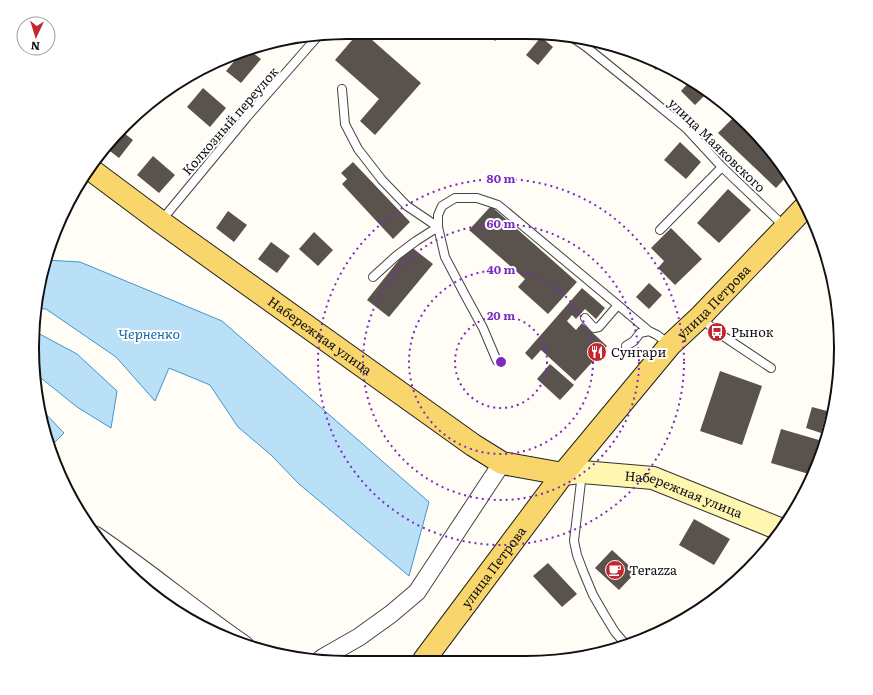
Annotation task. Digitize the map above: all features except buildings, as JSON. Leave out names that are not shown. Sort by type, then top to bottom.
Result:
[{"type":"main road","name":"Набережная улица","points":[[94,172],[160,222],[473,445],[502,464],[572,473],[653,478],[776,527]]},
{"type":"main road","name":"улица Петрова","points":[[427,656],[572,473],[670,345],[700,317],[802,210]]},
{"type":"street","points":[[327,655],[359,637],[391,614],[417,592],[502,464]]},
{"type":"street","points":[[111,545],[227,632]]},
{"type":"lane","name":"Колхозный переулок","points":[[160,222],[313,41]]},
{"type":"lane","name":"улица Маяковского","points":[[583,45],[686,129],[722,167],[785,227]]},
{"type":"lane","points":[[342,89],[345,124],[358,149],[382,180],[407,206],[438,227]]},
{"type":"lane","points":[[660,230],[722,167]]},
{"type":"lane","points":[[496,361],[483,328],[445,257],[438,227],[438,215],[442,206],[455,198],[477,198],[498,205],[649,331],[670,345]]},
{"type":"lane","points":[[373,277],[396,256],[438,227]]},
{"type":"lane","points":[[585,318],[594,328],[599,328],[618,305]]},
{"type":"lane","points":[[700,317],[717,332],[771,368]]},
{"type":"lane","points":[[626,346],[634,341],[640,333],[649,331]]},
{"type":"lane","points":[[572,473],[574,541],[577,555],[593,596],[615,632],[622,641]]},
{"type":"water","name":"Черненко","points":[[52,260],[80,262],[222,321],[429,502],[409,576],[299,484],[271,455],[238,427],[210,385],[169,368],[155,401],[116,357],[46,309],[42,309],[42,307],[45,287]]},
{"type":"water","name":"Черненко","points":[[40,334],[77,354],[117,391],[111,428],[77,407],[41,378]]},
{"type":"water","points":[[47,415],[64,433],[54,443]]},
{"type":"place","name":"Рынок","points":[[717,332]]},
{"type":"place","name":"Сунгари","points":[[597,352]]},
{"type":"place","name":"Terazza","points":[[615,570]]}]
